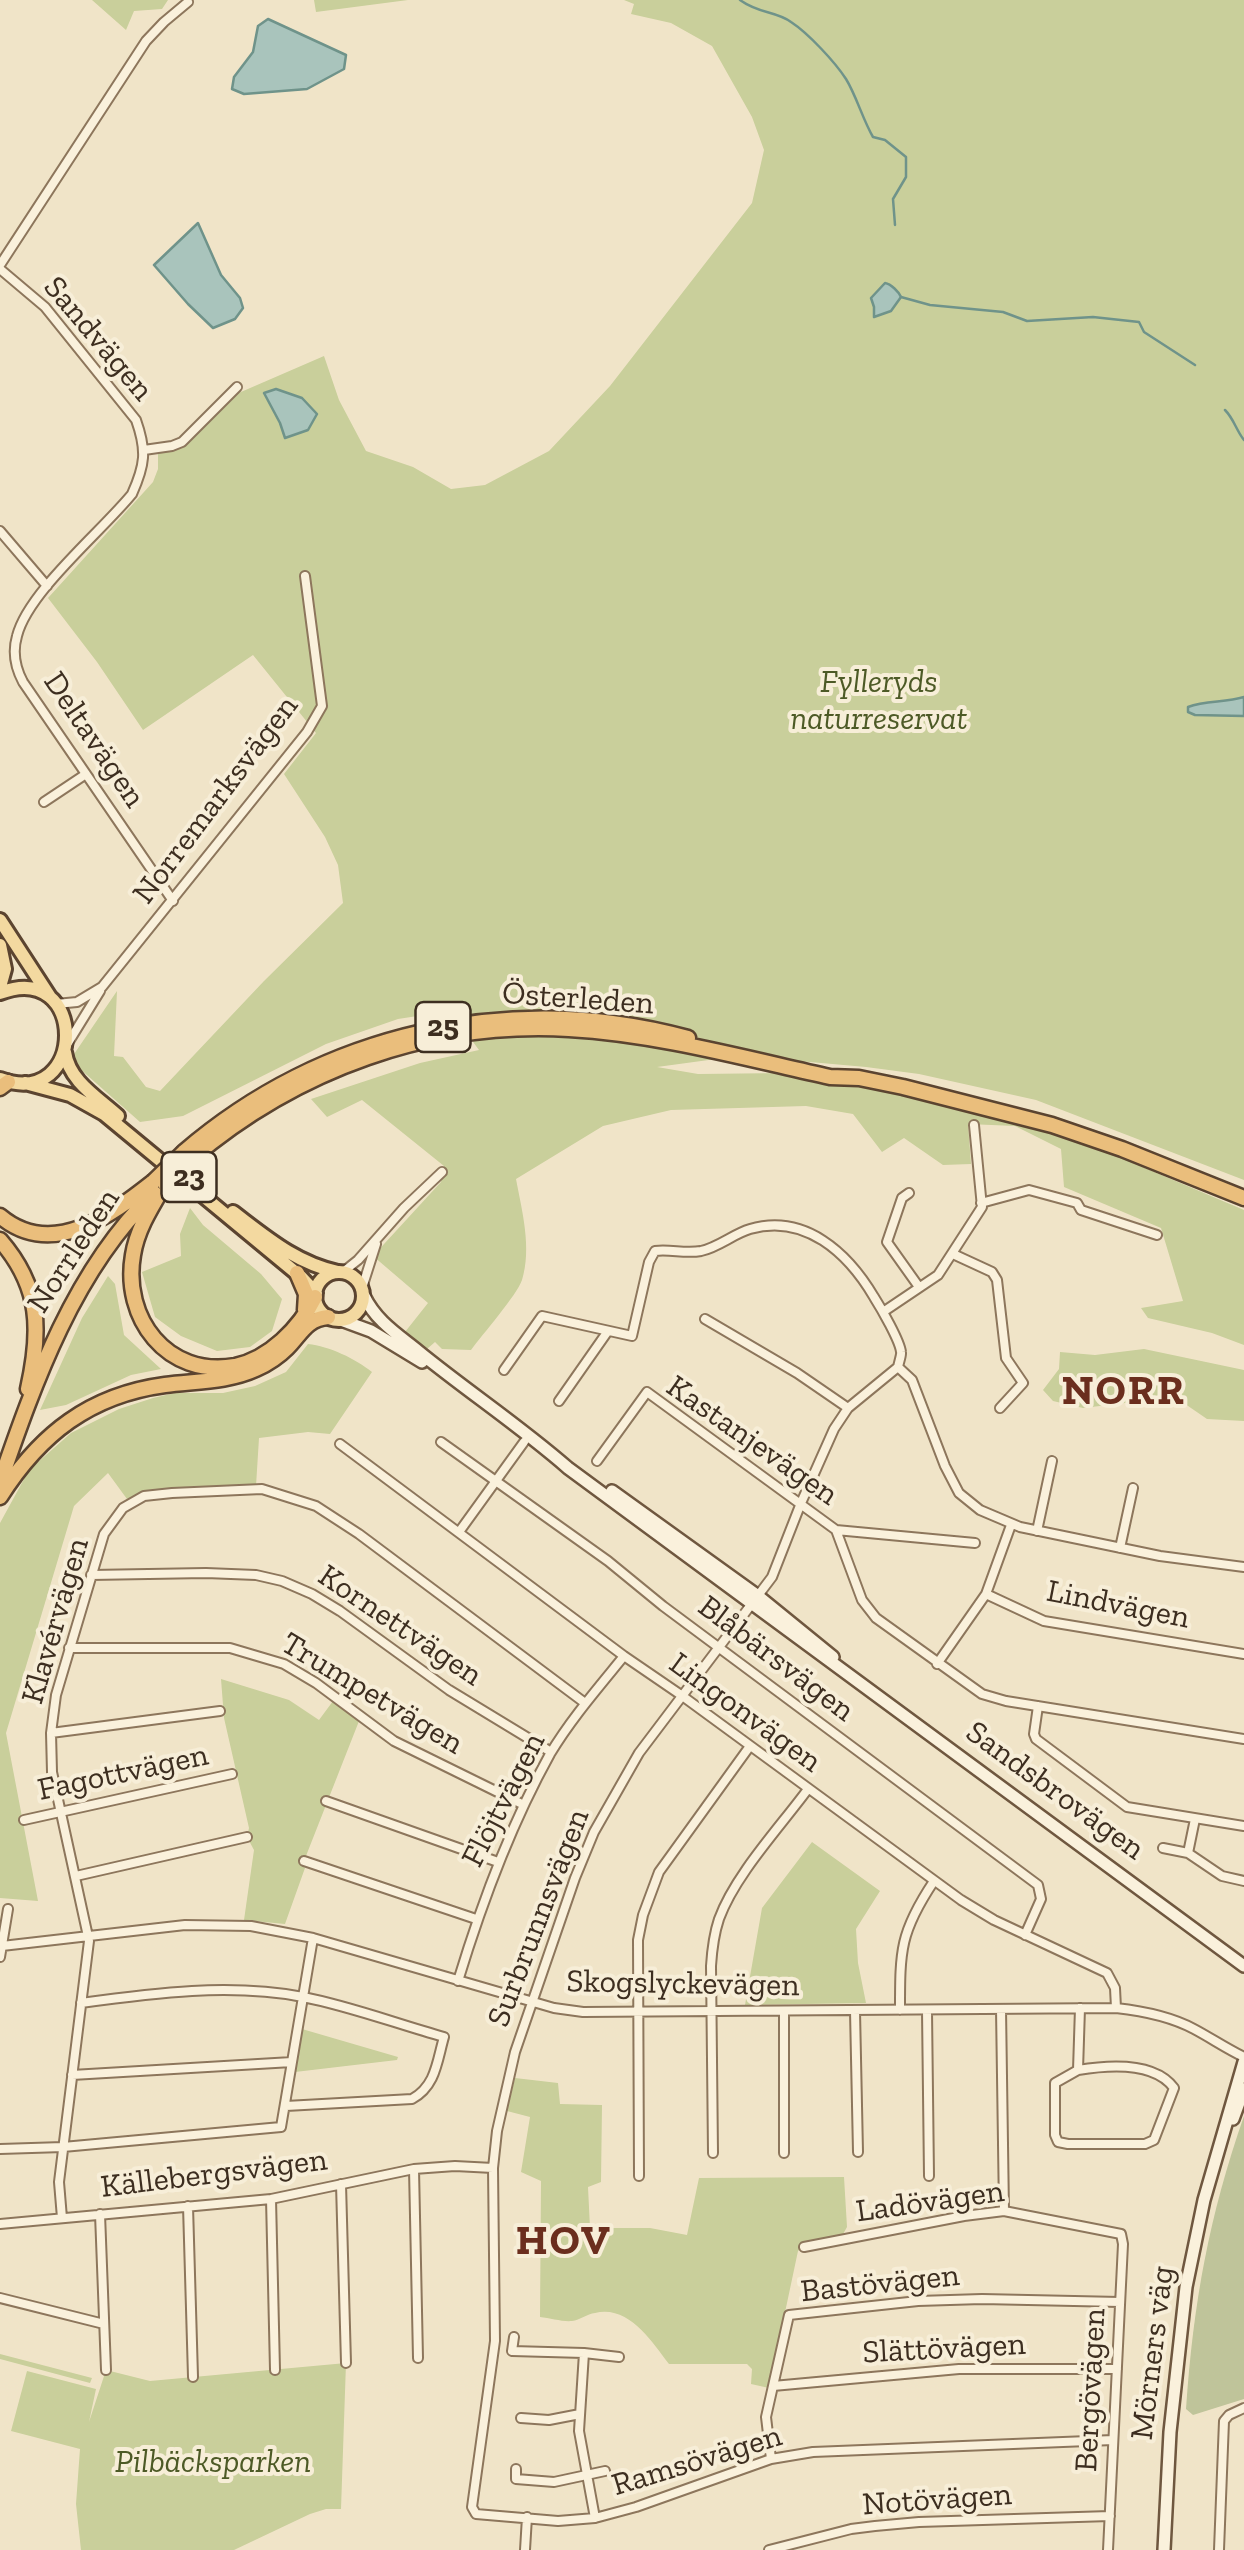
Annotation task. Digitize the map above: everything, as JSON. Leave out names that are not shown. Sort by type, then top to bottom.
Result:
[{"type":"highway","name":"Österleden","points":[[159,1183],[243,1106],[316,1066],[413,1033],[482,1021],[569,1019],[648,1028],[832,1068],[858,1078],[1052,1125],[1244,1198]]},
{"type":"highway","points":[[0,1216],[34,1232],[69,1232],[91,1226],[159,1183]]},
{"type":"highway","points":[[159,1183],[138,1236],[131,1273],[134,1302],[156,1342],[198,1365],[238,1365],[264,1354],[303,1318],[316,1295]]},
{"type":"highway","name":"Norrleden","points":[[0,1463],[56,1325],[86,1270],[117,1226],[159,1183]]},
{"type":"highway","name":"Norrleden","points":[[0,1482],[50,1352],[75,1302],[122,1230],[159,1183]]},
{"type":"highway","points":[[0,1240],[24,1274],[34,1302],[36,1332],[28,1390]]},
{"type":"highway","points":[[296,1273],[306,1294],[303,1318]]},
{"type":"highway","points":[[0,1497],[48,1437],[88,1409],[141,1389],[232,1377],[254,1370],[277,1357],[311,1320],[335,1318]]},
{"type":"main road","name":"23","points":[[0,920],[65,1019],[70,1070],[79,1082],[202,1188],[296,1258],[352,1275],[363,1292]]},
{"type":"main road","points":[[0,945],[5,969],[0,990],[28,989],[53,1001]]},
{"type":"main road","points":[[3,1083],[35,1081],[53,1070],[66,1049]]},
{"type":"main road","points":[[25,1083],[70,1095],[104,1114],[296,1273],[316,1295],[319,1308],[335,1318],[357,1312],[363,1292]]},
{"type":"main road","points":[[316,1295],[322,1278],[340,1272]]},
{"type":"main road","name":"Sandsbrovägen","points":[[363,1292],[381,1322],[531,1442],[571,1461],[755,1600],[820,1644],[850,1674],[1244,1964]]},
{"type":"main road","name":"Sandsbrovägen","points":[[335,1318],[371,1331],[456,1382]]},
{"type":"main road","name":"Mörners väg","points":[[1164,2550],[1180,2324],[1194,2244],[1244,2060]]},
{"type":"main road","name":"Mörners väg","points":[[1214,2165],[1244,2089]]},
{"type":"street","points":[[0,266],[146,41],[188,2]]},
{"type":"street","name":"Sandvägen","points":[[0,266],[45,306],[136,420],[144,450]]},
{"type":"street","points":[[144,450],[182,442],[237,387]]},
{"type":"street","name":"Deltavägen","points":[[144,450],[142,473],[132,494],[47,586],[21,623],[14,654],[22,680],[173,900]]},
{"type":"street","points":[[0,531],[47,586]]},
{"type":"street","name":"Norremarksvägen","points":[[66,1049],[102,987],[307,732],[322,706],[305,576]]},
{"type":"street","name":"Deltavägen","points":[[0,654],[14,654]]},
{"type":"street","points":[[44,802],[86,774]]},
{"type":"street","points":[[53,1001],[77,1002],[102,987]]},
{"type":"street","points":[[883,1312],[938,1275],[982,1206],[974,1126]]},
{"type":"street","points":[[340,1272],[358,1260],[442,1172]]},
{"type":"street","points":[[982,1203],[1029,1190],[1158,1234]]},
{"type":"street","points":[[909,1193],[902,1198],[886,1242],[919,1287]]},
{"type":"street","points":[[504,1370],[542,1316],[632,1336],[648,1262],[655,1250],[703,1250],[746,1230],[765,1226],[802,1230],[818,1236],[845,1257],[871,1291],[902,1351],[898,1367],[912,1380],[945,1466],[960,1493],[980,1510],[1011,1526],[1160,1556],[1244,1567]]},
{"type":"street","points":[[363,1292],[377,1240]]},
{"type":"street","points":[[953,1254],[992,1272],[997,1280],[1006,1358],[1023,1383],[1000,1408]]},
{"type":"street","points":[[705,1319],[848,1408]]},
{"type":"street","points":[[558,1400],[608,1331]]},
{"type":"street","name":"Surbrunnsvägen","points":[[476,2514],[472,2500],[495,2341],[493,2168],[504,2093],[558,1924],[594,1832],[640,1752],[780,1561],[834,1430],[848,1408],[898,1367]]},
{"type":"street","name":"Kastanjevägen","points":[[597,1460],[647,1392],[836,1530],[862,1600],[876,1618],[982,1694],[1244,1739]]},
{"type":"street","name":"Blåbärsvägen","points":[[440,1442],[608,1561],[1038,1885],[1041,1899],[1024,1935]]},
{"type":"street","points":[[459,1532],[531,1442]]},
{"type":"street","name":"Lingonvägen","points":[[340,1444],[934,1881],[994,1920],[1107,1973],[1115,1988],[1116,2008]]},
{"type":"street","points":[[1037,1531],[1052,1461]]},
{"type":"street","points":[[1120,1548],[1133,1488]]},
{"type":"street","name":"Klavérvägen","points":[[62,2218],[59,2182],[89,1936],[52,1772],[51,1733],[56,1694],[104,1534],[124,1508],[144,1496],[172,1492],[262,1490],[316,1506],[585,1703]]},
{"type":"street","points":[[937,1664],[986,1594],[1011,1526]]},
{"type":"street","points":[[836,1530],[974,1543]]},
{"type":"street","name":"Kornettvägen","points":[[91,1575],[206,1574],[282,1581],[340,1611],[449,1690],[552,1752]]},
{"type":"street","name":"Lindvägen","points":[[986,1594],[1044,1621],[1244,1654]]},
{"type":"street","name":"Trumpetvägen","points":[[69,1648],[230,1648],[270,1659],[316,1682],[408,1749],[524,1806]]},
{"type":"street","name":"Flöjtvägen","points":[[458,1981],[476,1920],[524,1806],[552,1752],[624,1656]]},
{"type":"street","points":[[1038,1706],[1036,1739],[1127,1807],[1244,1826]]},
{"type":"street","points":[[51,1733],[220,1710]]},
{"type":"street","points":[[639,2176],[638,1940],[650,1890],[670,1853],[750,1746]]},
{"type":"street","name":"Fagottvägen","points":[[24,1820],[232,1774]]},
{"type":"street","points":[[712,2152],[713,1942],[723,1910],[739,1882],[808,1789]]},
{"type":"street","points":[[326,1801],[498,1862]]},
{"type":"street","points":[[1188,1852],[1194,1819]]},
{"type":"street","points":[[76,1876],[247,1837]]},
{"type":"street","points":[[1163,1848],[1188,1852],[1222,1876],[1244,1880]]},
{"type":"street","points":[[304,1862],[476,1920]]},
{"type":"street","points":[[900,2010],[904,1937],[934,1881]]},
{"type":"street","points":[[0,1957],[8,1908]]},
{"type":"street","name":"Skogslyckevägen","points":[[2,1946],[209,1924],[251,1926],[313,1938],[554,2008],[583,2012],[1116,2008],[1172,2019],[1244,2060]]},
{"type":"street","points":[[0,2149],[281,2127],[313,1938]]},
{"type":"street","points":[[81,2003],[196,1991],[303,1997],[444,2037],[430,2083],[412,2098],[286,2106]]},
{"type":"street","points":[[1078,2070],[1080,2008]]},
{"type":"street","points":[[1001,2009],[1004,2211]]},
{"type":"street","points":[[927,2010],[928,2176]]},
{"type":"street","points":[[855,2011],[858,2152]]},
{"type":"street","points":[[784,2012],[784,2153]]},
{"type":"street","points":[[72,2075],[292,2062]]},
{"type":"street","points":[[1117,2066],[1148,2070],[1169,2080],[1174,2088],[1154,2140],[1145,2144],[1058,2142],[1054,2135],[1055,2083],[1078,2070],[1117,2066]]},
{"type":"street","name":"Källebergsvägen","points":[[0,2224],[270,2199],[414,2169],[493,2168]]},
{"type":"street","points":[[414,2169],[418,2358]]},
{"type":"street","points":[[341,2184],[346,2363]]},
{"type":"street","points":[[270,2199],[275,2370]]},
{"type":"street","points":[[188,2206],[193,2377]]},
{"type":"street","name":"Ladövägen","points":[[804,2247],[1004,2211],[1120,2234]]},
{"type":"street","points":[[100,2214],[106,2370]]},
{"type":"street","name":"Bergövägen","points":[[1108,2550],[1123,2244],[1120,2234]]},
{"type":"street","points":[[0,2298],[104,2324]]},
{"type":"street","name":"Bastövägen","points":[[771,2460],[766,2417],[789,2315],[966,2299],[1120,2302]]},
{"type":"street","points":[[514,2337],[512,2351],[619,2357]]},
{"type":"street","points":[[584,2354],[579,2430],[596,2518]]},
{"type":"street","name":"Slättövägen","points":[[773,2386],[958,2369],[1117,2370]]},
{"type":"street","points":[[1219,2550],[1224,2421],[1244,2408]]},
{"type":"street","points":[[521,2418],[549,2420],[580,2414]]},
{"type":"street","name":"Ramsövägen","points":[[476,2514],[558,2521],[596,2518],[771,2460],[847,2450],[1113,2440]]},
{"type":"street","points":[[516,2469],[516,2479],[554,2482],[605,2471]]},
{"type":"street","name":"Notövägen","points":[[769,2550],[875,2526],[1110,2516]]},
{"type":"street","points":[[525,2550],[527,2518]]},
{"type":"green space","points":[[92,0],[168,0],[162,9],[134,11],[126,30]]},
{"type":"green space","points":[[314,0],[408,0],[316,12]]},
{"type":"green space","name":"Fylleryds naturreservat","points":[[624,0],[1244,0],[1244,1180],[1036,1100],[919,1074],[765,1058],[716,1059],[657,1067],[698,1074],[785,1073],[938,1100],[1060,1132],[1244,1210],[1244,1345],[1148,1318],[1141,1308],[1183,1301],[1161,1228],[1064,1187],[1061,1149],[1015,1126],[968,1124],[971,1164],[943,1165],[904,1138],[882,1152],[853,1114],[806,1106],[671,1110],[603,1126],[516,1179],[526,1242],[525,1268],[519,1287],[471,1350],[442,1349],[435,1342],[427,1349],[405,1332],[428,1303],[373,1256],[441,1182],[444,1166],[362,1100],[327,1117],[311,1099],[420,1063],[479,1050],[450,1011],[398,1019],[326,1044],[183,1116],[140,1122],[70,1060],[117,991],[114,1056],[123,1057],[146,1087],[160,1091],[343,903],[338,865],[325,837],[284,774],[316,733],[253,655],[143,730],[48,598],[153,482],[158,453],[178,449],[234,395],[324,356],[339,400],[366,451],[413,467],[451,489],[485,485],[549,451],[610,386],[752,203],[764,150],[752,117],[712,46],[671,23],[631,14],[634,4]]},
{"type":"green space","points":[[190,1208],[203,1225],[261,1274],[282,1299],[272,1331],[250,1347],[217,1351],[181,1336],[155,1317],[142,1272],[181,1256],[180,1234]]},
{"type":"green space","points":[[108,1276],[115,1284],[124,1335],[161,1369],[131,1375],[66,1405],[40,1410],[82,1318]]},
{"type":"green space","points":[[308,1344],[342,1354],[372,1372],[330,1434],[308,1432],[259,1438],[256,1486],[174,1488],[127,1499],[108,1473],[74,1506],[6,1733],[38,1901],[0,1898],[0,1523],[29,1470],[71,1433],[119,1409],[175,1393],[223,1393],[255,1386],[286,1372]]},
{"type":"green space","points":[[1144,1349],[1244,1370],[1244,1421],[1207,1419],[1175,1397],[1083,1408],[1053,1401],[1043,1390],[1059,1369],[1060,1352],[1095,1355]]},
{"type":"green space","points":[[221,1679],[289,1700],[319,1720],[336,1697],[361,1716],[301,1863],[305,1868],[285,1924],[244,1920],[254,1850],[247,1837],[249,1828],[224,1718]]},
{"type":"green space","points":[[812,1842],[880,1891],[856,1929],[866,2003],[745,2005],[762,1908]]},
{"type":"green space","points":[[302,2029],[398,2057],[295,2072]]},
{"type":"green space","points":[[515,2078],[558,2083],[560,2104],[602,2105],[601,2182],[588,2187],[590,2228],[650,2228],[687,2235],[699,2178],[844,2177],[847,2227],[842,2236],[807,2243],[798,2251],[769,2388],[751,2384],[752,2369],[747,2364],[669,2364],[638,2327],[618,2314],[595,2313],[568,2321],[540,2317],[541,2181],[521,2172],[530,2117],[507,2111]]},
{"type":"green space","points":[[1244,2116],[1244,2399],[1193,2415],[1186,2409],[1198,2297],[1221,2189]]},
{"type":"green space","points":[[0,2354],[92,2378],[90,2383],[0,2359]]},
{"type":"green space","name":"Pilbäcksparken","points":[[346,2363],[341,2509],[310,2514],[234,2550],[81,2550],[76,2504],[80,2449],[11,2431],[27,2371],[96,2389],[89,2422],[106,2370],[150,2381]]},
{"type":"water","points":[[268,19],[346,55],[344,69],[307,89],[244,94],[232,89],[234,77],[253,52],[258,26]]},
{"type":"water","points":[[198,223],[221,275],[240,298],[243,308],[235,319],[213,328],[154,265]]},
{"type":"water","points":[[885,283],[901,297],[891,311],[874,317],[871,298]]},
{"type":"water","points":[[276,389],[302,398],[317,414],[308,430],[285,438],[264,393]]},
{"type":"water","points":[[1244,697],[1244,716],[1188,712],[1188,707],[1195,705]]},
{"type":"waterway","points":[[740,0],[785,18],[813,40],[846,79],[873,137],[885,140],[906,157],[906,177],[893,199],[895,225]]},
{"type":"waterway","points":[[901,297],[930,305],[1003,312],[1027,321],[1093,317],[1139,322],[1144,332],[1195,365]]},
{"type":"waterway","points":[[1225,410],[1244,440]]},
{"type":"district","name":"NORR","points":[[1124,1392]]},
{"type":"district","name":"HOV","points":[[564,2242]]}]
